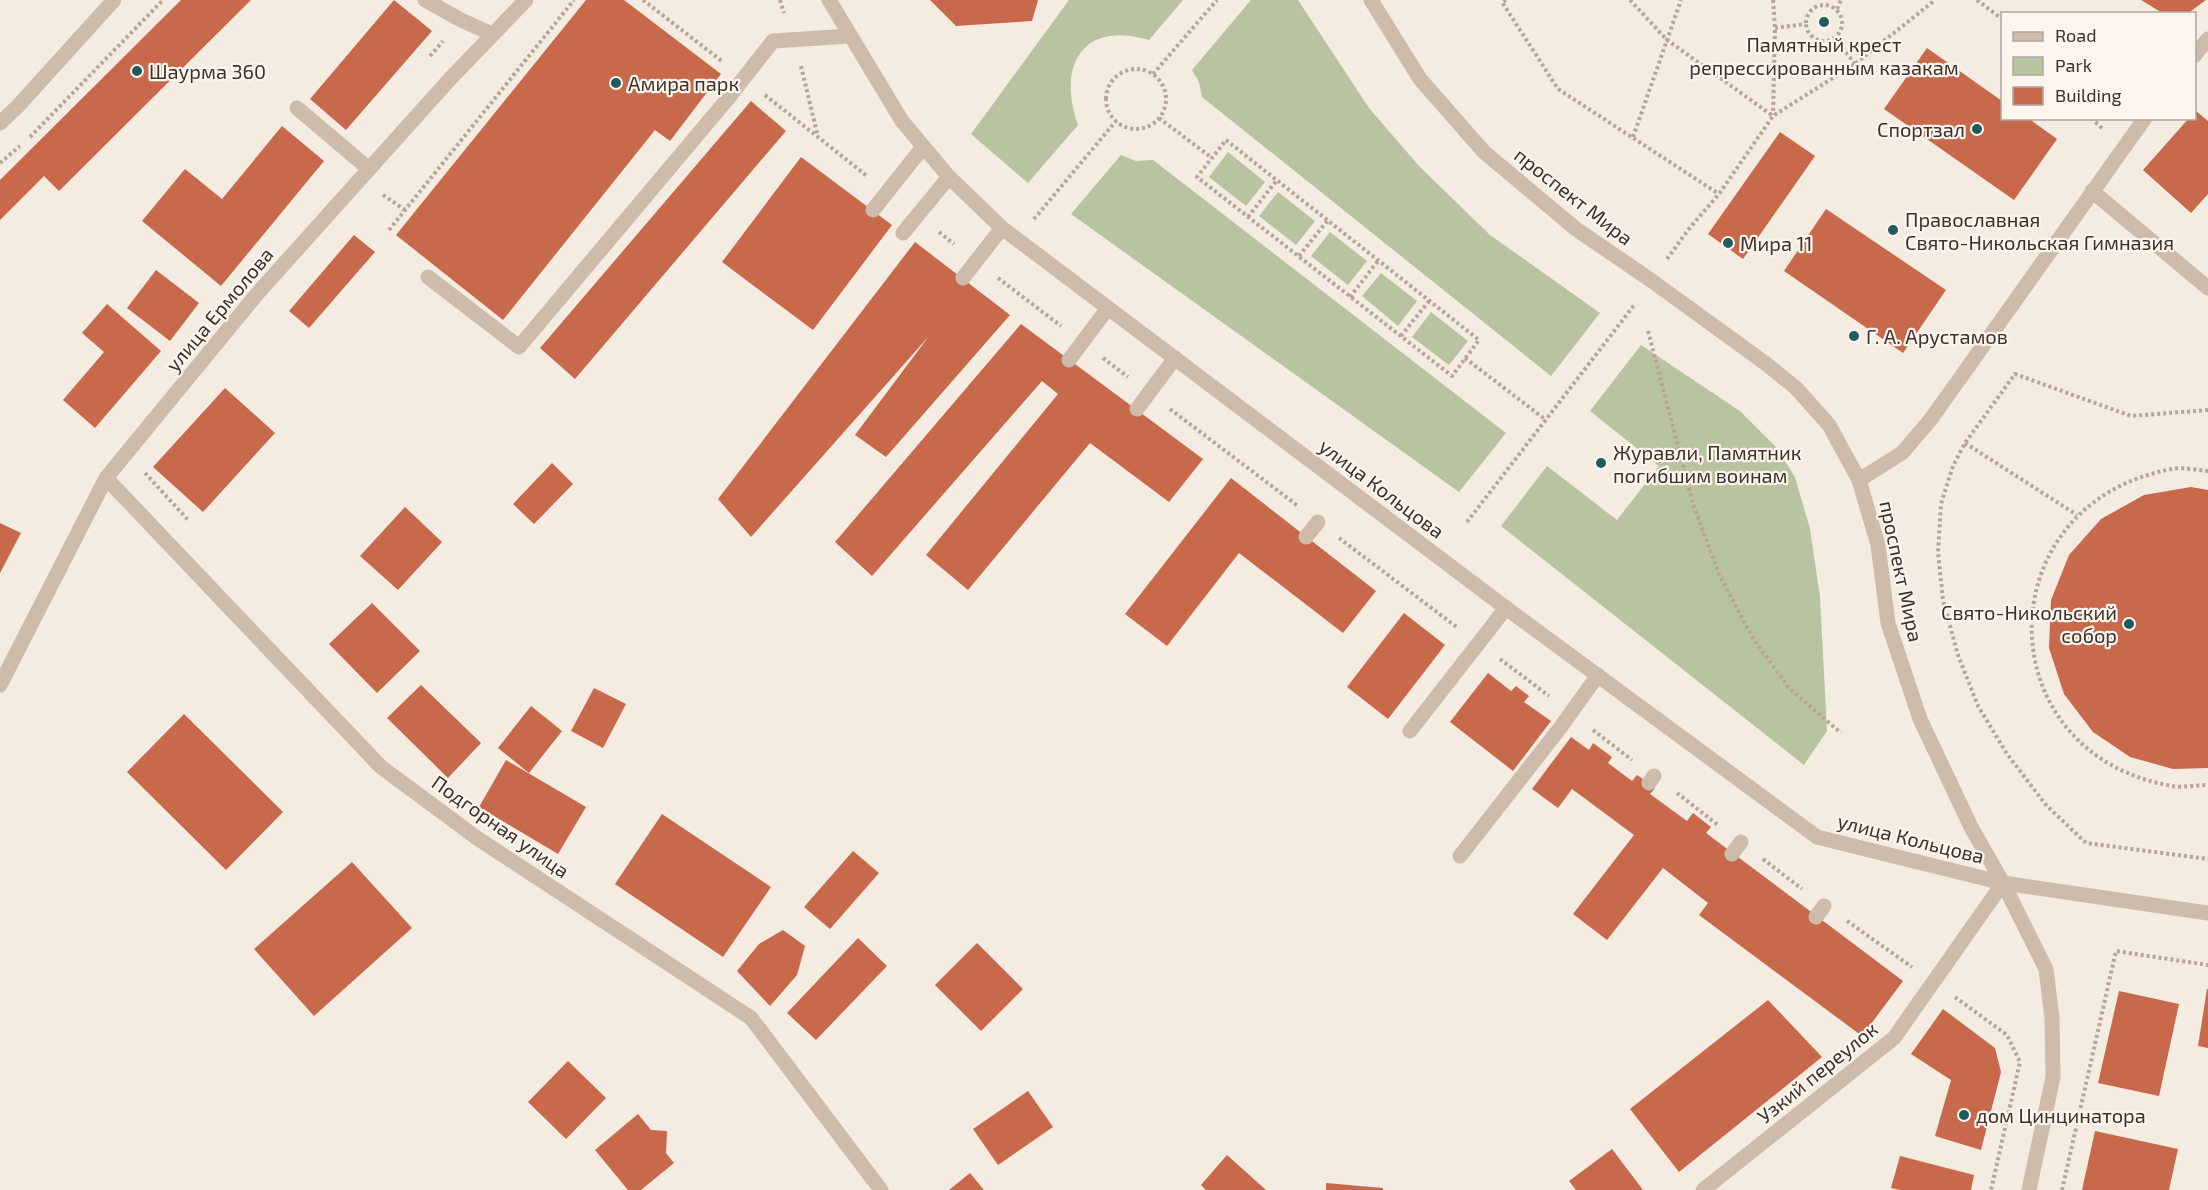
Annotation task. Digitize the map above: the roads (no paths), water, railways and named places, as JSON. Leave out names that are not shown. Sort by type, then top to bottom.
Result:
[{"type":"street","points":[[0,123],[114,0]]},
{"type":"street","points":[[425,0],[492,34]]},
{"type":"street","name":"улица Ермолова","points":[[0,685],[106,478],[257,294],[492,34],[526,0]]},
{"type":"street","name":"улица Кольцова","points":[[829,0],[902,121],[949,177],[1002,228],[1506,608],[1817,837],[2003,883]]},
{"type":"street","name":"проспект Мира","points":[[1371,0],[1420,79],[1484,152],[1576,229],[1671,294],[1765,363],[1796,388],[1829,425],[1859,480],[1878,544],[1888,623],[1920,719],[1971,827],[2003,883],[2046,969],[2052,1018],[2053,1077],[2029,1190]]},
{"type":"street","points":[[428,277],[519,347],[773,41],[850,36]]},
{"type":"street","points":[[2196,54],[2208,39]]},
{"type":"street","points":[[297,108],[369,169]]},
{"type":"street","points":[[1859,480],[1902,453],[1931,419],[2144,120]]},
{"type":"street","points":[[873,210],[923,147]]},
{"type":"street","points":[[903,233],[949,177]]},
{"type":"street","points":[[2092,191],[2208,288]]},
{"type":"street","points":[[963,278],[1002,228]]},
{"type":"street","points":[[1070,360],[1108,308]]},
{"type":"street","points":[[1137,409],[1175,358]]},
{"type":"street","name":"Подгорная улица","points":[[106,478],[381,767],[477,838],[751,1018],[881,1190]]},
{"type":"street","points":[[1306,537],[1318,522]]},
{"type":"street","points":[[1410,731],[1506,608]]},
{"type":"street","points":[[1460,856],[1598,675]]},
{"type":"street","points":[[2003,883],[2208,913]]},
{"type":"street","name":"Узкий переулок","points":[[1702,1190],[1894,1038],[2003,883]]},
{"type":"place","name":"Памятный крест репрессированным казакам","points":[[1824,22]]},
{"type":"place","name":"Шаурма 360","points":[[137,71]]},
{"type":"place","name":"Амира парк","points":[[616,83]]},
{"type":"place","name":"Спортзал","points":[[1977,129]]},
{"type":"place","name":"Православная Свято-Никольская Гимназия","points":[[1893,230]]},
{"type":"place","name":"Мира 11","points":[[1728,243]]},
{"type":"place","name":"Г. А. Арустамов","points":[[1854,336]]},
{"type":"place","name":"Журавли, Памятник погибшим воинам","points":[[1601,463]]},
{"type":"place","name":"Свято-Никольский собор","points":[[2129,624]]},
{"type":"place","name":"дом Цинцинатора","points":[[1964,1115]]}]
